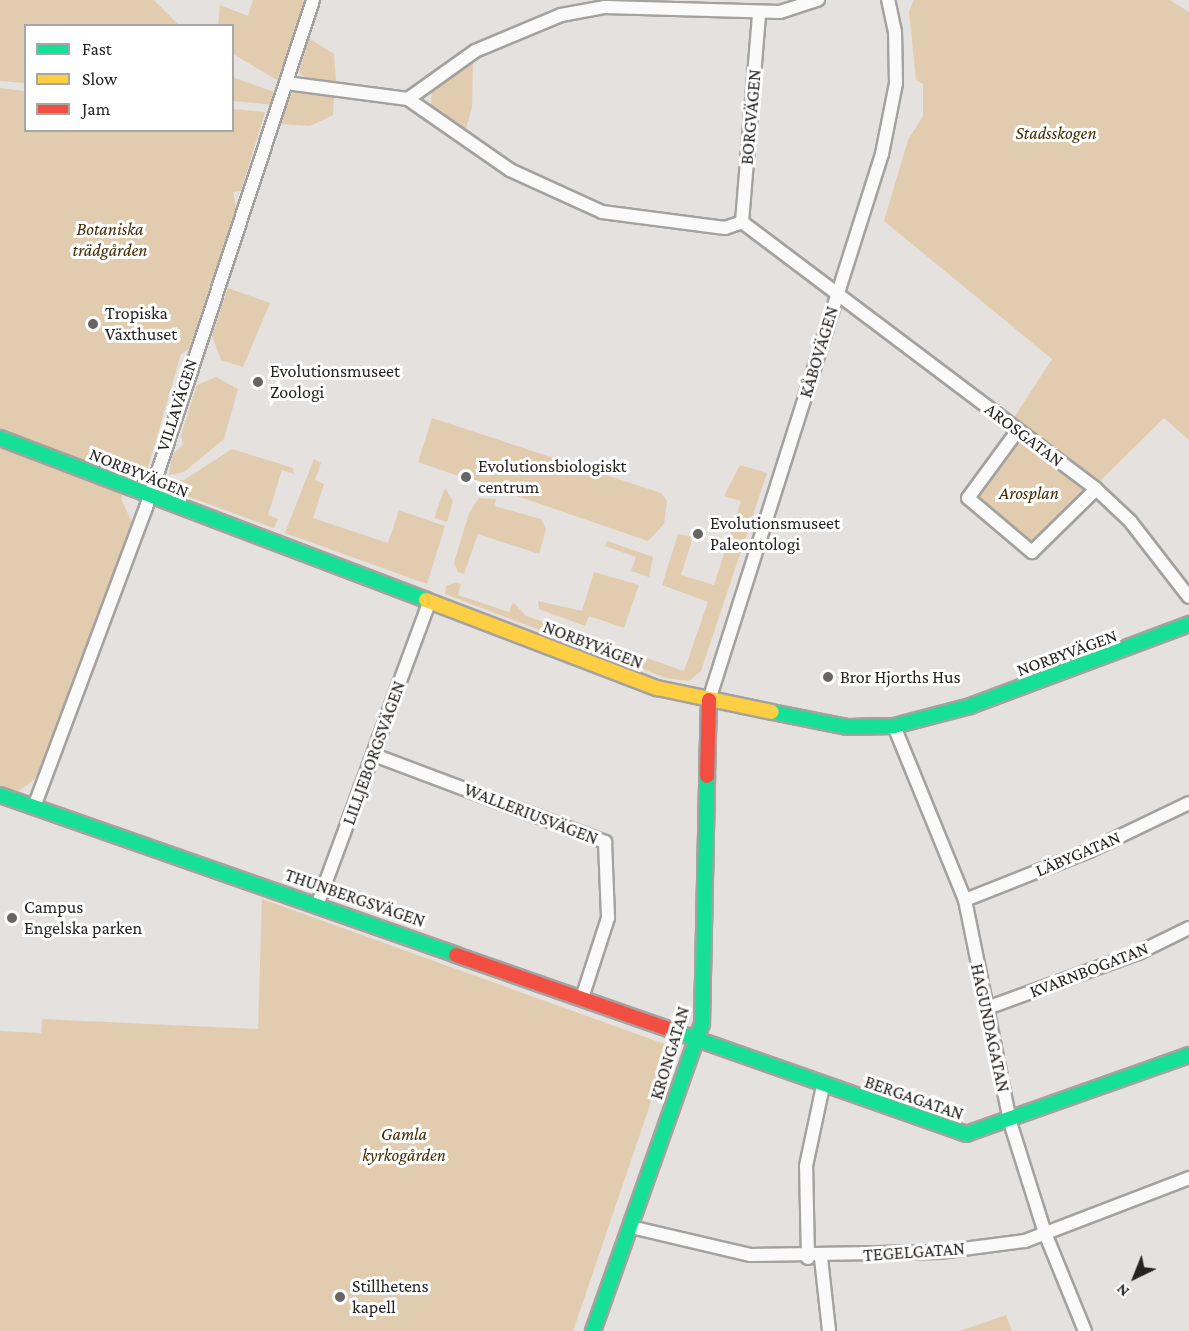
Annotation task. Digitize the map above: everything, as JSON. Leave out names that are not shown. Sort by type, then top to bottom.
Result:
[{"type":"street","name":"VILLAVÄGEN","points":[[34,807],[148,496],[313,0]]},
{"type":"street","points":[[408,99],[475,51],[561,15],[652,7],[759,13],[818,0]]},
{"type":"street","name":"KÅBOVÄGEN","points":[[709,700],[882,154],[896,83],[896,32],[888,0]]},
{"type":"street","name":"BORGVÄGEN","points":[[742,222],[759,13]]},
{"type":"street","points":[[286,84],[408,99],[510,170],[602,212],[725,228],[742,222]]},
{"type":"street","name":"AROSGATAN","points":[[742,222],[1096,489],[1130,521],[1189,597]]},
{"type":"street","points":[[1018,430],[968,498],[1032,552],[1096,489]]},
{"type":"street","name":"NORBYVÄGEN","points":[[0,438],[657,688],[847,727],[894,726],[1033,686],[1189,624]]},
{"type":"street","name":"LILLJEBORGSVÄGEN","points":[[318,903],[429,603]]},
{"type":"street","name":"KRONGATAN","points":[[592,1331],[631,1227],[696,1038],[707,982],[705,718],[709,700]]},
{"type":"street","name":"HAGUNDAGATAN","points":[[894,726],[965,900],[1010,1122],[1045,1233],[1085,1331]]},
{"type":"street","name":"WALLERIUSVÄGEN","points":[[374,755],[605,842],[608,918],[582,998]]},
{"type":"street","name":"THUNBERGSVÄGEN","points":[[0,795],[318,903],[696,1038]]},
{"type":"street","name":"LÄBYGATAN","points":[[965,900],[1089,851],[1189,803]]},
{"type":"street","name":"KVARNBOGATAN","points":[[987,1008],[1138,953],[1189,928]]},
{"type":"street","name":"BERGAGATAN","points":[[696,1038],[823,1086],[966,1134],[1010,1122],[1189,1054]]},
{"type":"street","points":[[823,1086],[806,1166],[814,1258],[829,1331]]},
{"type":"street","name":"TEGELGATAN","points":[[631,1227],[700,1247],[814,1258],[940,1252],[1045,1233],[1189,1178]]},
{"type":"green space","points":[[0,0],[154,0],[178,24],[24,24],[24,83],[0,81]]},
{"type":"green space","points":[[253,0],[307,0],[284,76],[277,80],[234,55],[234,24],[218,24],[220,5],[248,16]]},
{"type":"green space","name":"Stadsskogen","points":[[914,0],[1170,0],[1189,12],[1189,440],[1164,418],[1097,484],[1013,419],[1052,359],[884,221],[908,140],[923,116],[923,84],[916,80],[909,11]]},
{"type":"green space","points":[[309,38],[334,54],[336,82],[306,79],[299,72]]},
{"type":"green space","points":[[473,62],[472,107],[465,132],[431,106],[432,88]]},
{"type":"green space","points":[[234,78],[277,93],[273,105],[234,101]]},
{"type":"green space","name":"Botaniska trädgården","points":[[0,88],[24,91],[24,132],[234,132],[234,109],[265,112],[241,191],[233,192],[236,208],[189,349],[181,354],[147,471],[132,473],[121,499],[133,524],[36,778],[16,793],[0,787]]},
{"type":"green space","points":[[295,91],[334,96],[333,115],[310,126],[279,124],[286,101]]},
{"type":"green space","points":[[228,288],[270,303],[243,367],[221,360],[212,336]]},
{"type":"green space","points":[[216,377],[238,389],[224,439],[184,472],[169,475],[172,455],[183,445],[181,435],[197,385]]},
{"type":"green space","points":[[432,418],[661,493],[667,501],[664,524],[648,541],[418,462]]},
{"type":"green space","name":"Arosplan","points":[[1023,441],[1087,493],[1033,546],[976,500],[1016,442]]},
{"type":"green space","points":[[232,449],[293,468],[294,474],[282,470],[268,515],[278,519],[274,528],[165,488],[164,482],[184,480]]},
{"type":"green space","points":[[314,459],[321,463],[315,480],[324,484],[313,518],[388,543],[399,510],[445,526],[427,584],[285,533]]},
{"type":"green space","points":[[740,465],[767,473],[701,671],[689,681],[666,678],[445,594],[446,586],[456,582],[461,584],[458,595],[509,612],[513,602],[526,616],[684,671],[708,602],[662,585],[678,534],[693,537],[681,575],[714,585],[741,501],[724,496]]},
{"type":"green space","points":[[445,488],[453,501],[447,522],[434,518]]},
{"type":"green space","points":[[479,498],[496,499],[494,506],[541,519],[546,529],[539,554],[478,534],[464,574],[458,572],[454,563],[469,513]]},
{"type":"green space","points":[[607,541],[653,557],[649,577],[631,571],[636,557],[605,546]]},
{"type":"green space","points":[[594,572],[639,585],[624,628],[589,616],[585,626],[539,609],[538,601],[582,611]]},
{"type":"green space","name":"Gamla kyrkogården","points":[[262,899],[670,1046],[573,1331],[0,1331],[0,1031],[41,1033],[42,1019],[258,1029]]},
{"type":"green space","points":[[1006,1315],[1012,1331],[960,1331]]},
{"type":"traffic: fast","points":[[0,438],[426,600]]},
{"type":"traffic: fast","points":[[772,712],[847,727],[894,726],[970,706],[1189,624]]},
{"type":"traffic: fast","points":[[593,1331],[702,1024],[707,776]]},
{"type":"traffic: fast","points":[[0,795],[456,955]]},
{"type":"traffic: fast","points":[[671,1030],[966,1134],[1189,1055]]},
{"type":"traffic: slow","points":[[426,600],[657,688],[772,712]]},
{"type":"traffic: jam","points":[[707,776],[709,700]]},
{"type":"traffic: jam","points":[[456,955],[671,1030]]},
{"type":"place","name":"Tropiska Växthuset","points":[[93,324]]},
{"type":"place","name":"Evolutionsmuseet Zoologi","points":[[258,382]]},
{"type":"place","name":"Evolutionsbiologiskt centrum","points":[[466,477]]},
{"type":"place","name":"Evolutionsmuseet Paleontologi","points":[[698,534]]},
{"type":"place","name":"Bror Hjorths Hus","points":[[828,677]]},
{"type":"place","name":"Campus Engelska parken","points":[[12,918]]},
{"type":"place","name":"Stillhetens kapell","points":[[340,1297]]}]
